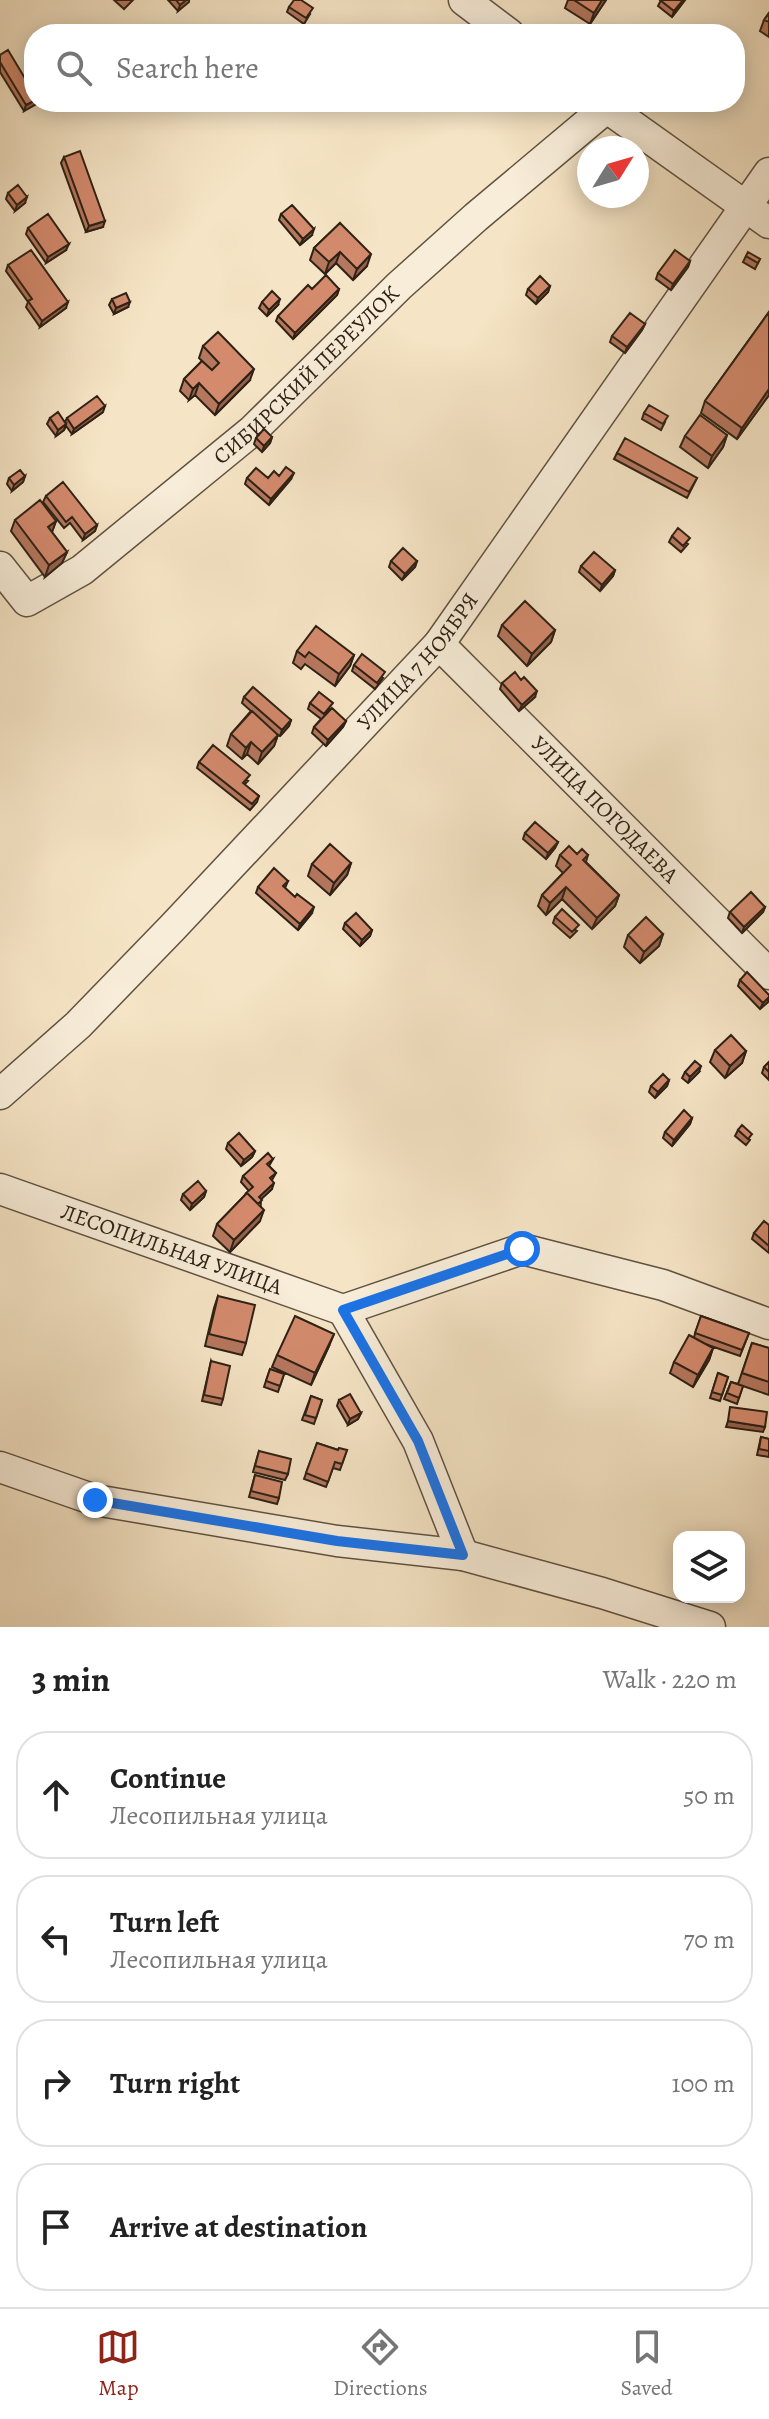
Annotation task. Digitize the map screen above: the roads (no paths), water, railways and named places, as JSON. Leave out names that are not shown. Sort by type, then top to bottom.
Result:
[{"type":"street","points":[[464,0],[496,24]]},
{"type":"street","name":"СИБИРСКИЙ ПЕРЕУЛОК","points":[[0,567],[27,601],[82,570],[253,430],[399,286],[595,112]]},
{"type":"street","points":[[613,112],[758,215]]},
{"type":"street","name":"УЛИЦА 7 НОЯБРЯ","points":[[0,1094],[78,1025],[439,644],[758,215],[769,173]]},
{"type":"street","name":"УЛИЦА ПОГОДАЕВА","points":[[439,644],[769,974]]},
{"type":"street","name":"ЛЕСОПИЛЬНАЯ УЛИЦА","points":[[0,1189],[343,1310]]},
{"type":"street","points":[[463,1555],[418,1441],[343,1310],[522,1249],[663,1285],[769,1324]]},
{"type":"street","points":[[0,1467],[95,1500],[337,1541],[463,1555],[602,1593],[710,1627]]}]
